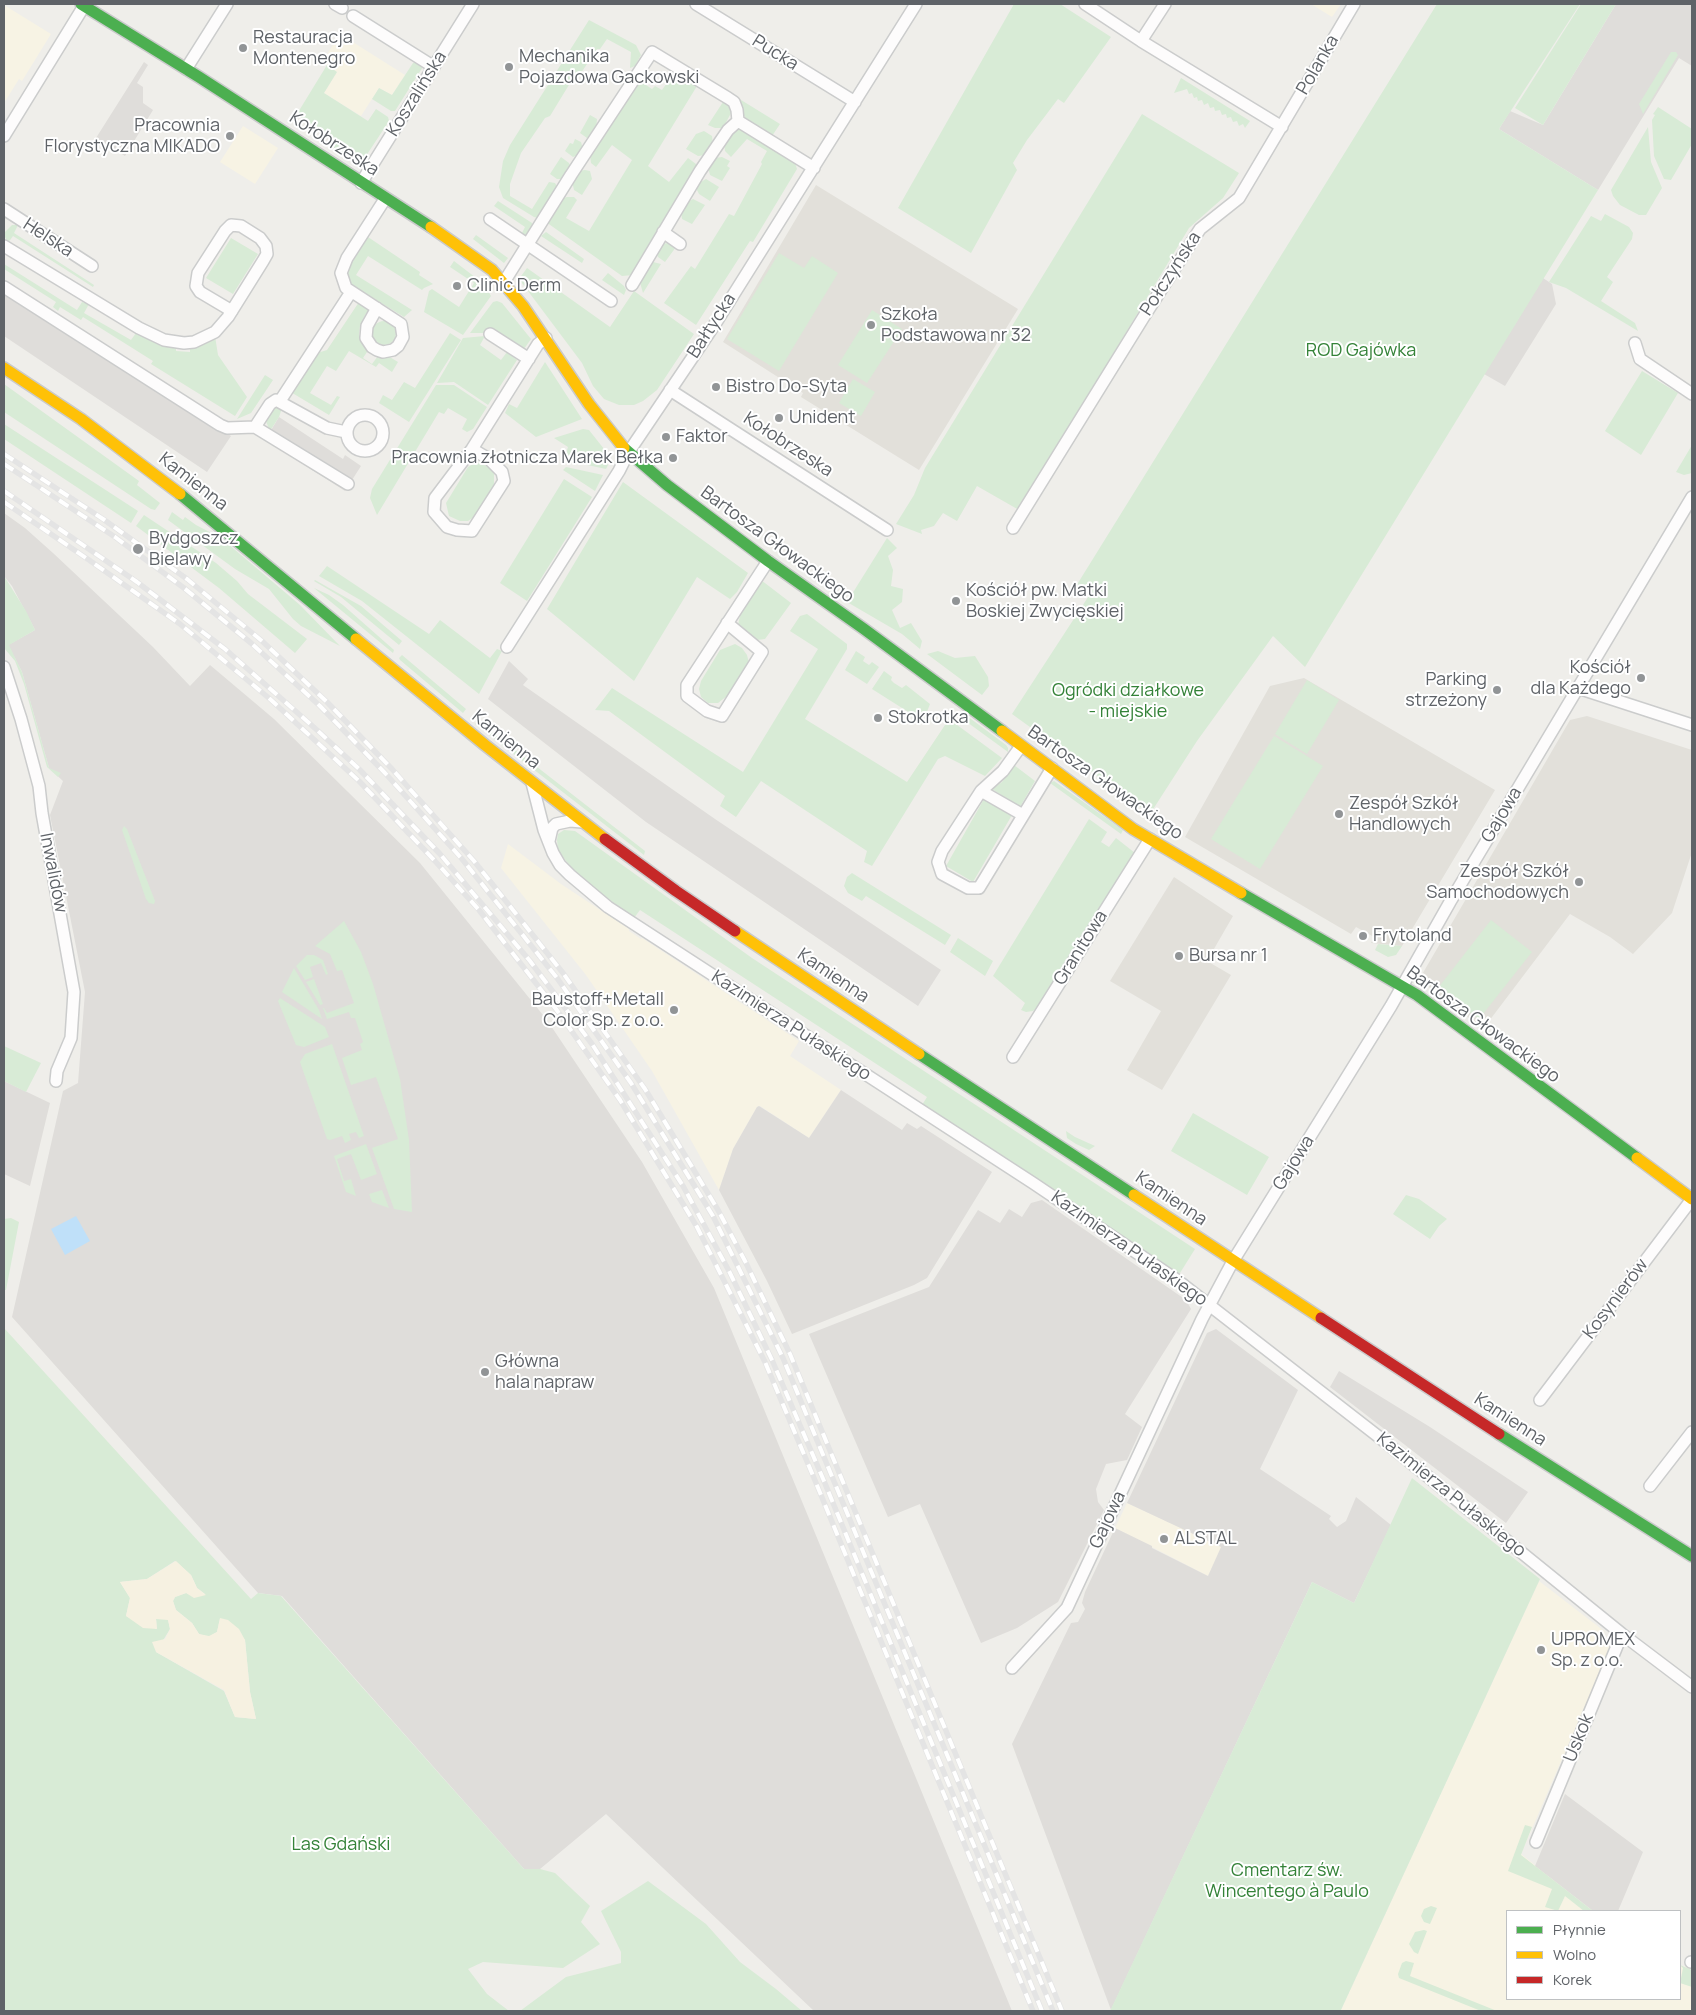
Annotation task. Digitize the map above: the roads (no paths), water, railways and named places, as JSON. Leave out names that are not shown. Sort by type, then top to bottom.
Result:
[{"type":"main road","name":"Kołobrzeska","points":[[83,4],[458,245],[492,270],[504,282],[546,338]]},
{"type":"main road","name":"Bartosza Głowackiego","points":[[546,338],[589,404],[628,452],[663,482],[768,561],[864,629],[1150,839],[1417,995],[1692,1199]]},
{"type":"main road","name":"Kamienna","points":[[4,368],[81,419],[171,486],[532,783],[582,822],[717,919],[1233,1261],[1690,1556]]},
{"type":"street","points":[[4,136],[83,4]]},
{"type":"street","points":[[186,69],[227,4]]},
{"type":"street","name":"Koszalińska","points":[[362,183],[473,4]]},
{"type":"street","name":"Pucka","points":[[696,4],[855,102]]},
{"type":"street","name":"Bałtycka","points":[[507,647],[619,471],[628,452],[715,324],[916,4]]},
{"type":"street","points":[[1085,4],[1141,41],[1282,127]]},
{"type":"street","points":[[1141,41],[1165,4]]},
{"type":"street","name":"Polanka","points":[[1282,127],[1354,4]]},
{"type":"street","points":[[353,16],[434,66]]},
{"type":"street","points":[[504,282],[571,175],[652,52],[734,102],[738,121]]},
{"type":"street","points":[[738,121],[814,168]]},
{"type":"street","points":[[632,285],[723,136],[738,121]]},
{"type":"street","name":"Połczyńska","points":[[1013,528],[1151,305],[1200,230],[1239,198],[1282,127]]},
{"type":"street","points":[[377,308],[346,288],[342,281],[341,273],[385,199]]},
{"type":"street","name":"Helska","points":[[6,215],[92,266]]},
{"type":"street","points":[[490,219],[611,301]]},
{"type":"street","points":[[4,246],[116,315],[154,336],[168,341],[184,343],[205,338],[215,332],[232,311],[267,254],[266,246],[260,238],[241,226],[231,225],[224,231],[198,273],[196,286],[200,292],[232,311]]},
{"type":"street","points":[[663,232],[680,244]]},
{"type":"street","points":[[4,287],[220,426],[227,428],[256,427],[348,484]]},
{"type":"street","points":[[280,401],[351,292]]},
{"type":"street","points":[[490,334],[529,359]]},
{"type":"street","points":[[472,449],[489,459],[502,472],[504,481],[472,531],[457,530],[447,527],[434,512],[435,498],[472,449],[538,344],[546,338]]},
{"type":"street","points":[[1635,344],[1640,359],[1692,394]]},
{"type":"street","name":"Kołobrzeska","points":[[670,390],[888,530]]},
{"type":"street","points":[[256,427],[273,401],[280,401],[327,428],[346,432]]},
{"type":"street","name":"Gajowa","points":[[1012,1668],[1067,1608],[1209,1305],[1233,1261],[1402,986],[1692,497]]},
{"type":"street","points":[[727,623],[762,652],[722,716],[707,710],[688,696],[687,685],[727,623],[768,561]]},
{"type":"street","name":"Inwalidów","points":[[4,667],[39,786],[42,813],[74,992],[71,1038],[57,1071],[56,1081]]},
{"type":"street","points":[[1578,688],[1692,725]]},
{"type":"street","points":[[1021,746],[1003,771],[981,791],[942,851],[938,862],[942,874],[968,888],[979,888],[1052,768]]},
{"type":"street","name":"Kazimierza Pułaskiego","points":[[532,783],[548,842],[560,865],[608,907],[1033,1182],[1177,1280],[1379,1437],[1622,1634],[1692,1687]]},
{"type":"street","points":[[981,791],[1024,814]]},
{"type":"street","points":[[548,842],[552,828],[556,824],[570,821],[582,822]]},
{"type":"street","name":"Granitowa","points":[[1013,1057],[1150,839]]},
{"type":"street","name":"Kosynierów","points":[[1540,1400],[1692,1199]]},
{"type":"street","points":[[1650,1486],[1692,1432]]},
{"type":"street","name":"Uskok","points":[[1536,1842],[1622,1634]]},
{"type":"water","points":[[76,1216],[90,1241],[65,1255],[51,1229]]},
{"type":"railway","points":[[4,454],[103,519],[187,579],[262,641],[327,702],[392,769],[474,861],[563,973],[645,1089],[718,1210],[790,1354],[1062,2011]]},
{"type":"railway","points":[[4,464],[115,537],[184,588],[251,643],[320,706],[385,773],[462,859],[557,978],[631,1083],[713,1216],[783,1358],[1053,2011]]},
{"type":"railway","points":[[4,491],[137,582],[225,649],[359,769],[440,854],[530,961],[592,1044],[683,1186],[729,1271],[772,1360],[824,1481],[1042,2011]]},
{"type":"railway","points":[[4,502],[180,624],[270,699],[359,781],[479,910],[556,1009],[620,1100],[697,1227],[765,1362],[1033,2011]]},
{"type":"place","name":"Restauracja Montenegro","points":[[243,48]]},
{"type":"place","name":"Mechanika Pojazdowa Gackowski","points":[[509,67]]},
{"type":"place","name":"Pracownia Florystyczna MIKADO","points":[[230,136]]},
{"type":"place","name":"Clinic Derm","points":[[457,286]]},
{"type":"place","name":"Szkoła Podstawowa nr 32","points":[[871,325]]},
{"type":"place","name":"Bistro Do-Syta","points":[[716,387]]},
{"type":"place","name":"Unident","points":[[779,418]]},
{"type":"place","name":"Faktor","points":[[666,437]]},
{"type":"place","name":"Pracownia złotnicza Marek Bełka","points":[[673,458]]},
{"type":"place","name":"Bydgoszcz Bielawy","points":[[138,549]]},
{"type":"place","name":"Kościół pw. Matki Boskiej Zwycięskiej","points":[[956,601]]},
{"type":"place","name":"Kościół dla Każdego","points":[[1641,678]]},
{"type":"place","name":"Parking strzeżony","points":[[1497,690]]},
{"type":"place","name":"Stokrotka","points":[[878,718]]},
{"type":"place","name":"Zespół Szkół Handlowych","points":[[1339,814]]},
{"type":"place","name":"Zespół Szkół Samochodowych","points":[[1579,882]]},
{"type":"place","name":"Frytoland","points":[[1363,936]]},
{"type":"place","name":"Bursa nr 1","points":[[1179,956]]},
{"type":"place","name":"Baustoff+Metall Color Sp. z o.o.","points":[[674,1010]]},
{"type":"place","name":"Główna hala napraw","points":[[485,1372]]},
{"type":"place","name":"ALSTAL","points":[[1164,1539]]},
{"type":"place","name":"UPROMEX Sp. z o.o.","points":[[1541,1650]]},
{"type":"park label","name":"ROD Gajówka","points":[[1361,351]]},
{"type":"park label","name":"Ogródki działkowe - miejskie","points":[[1128,701]]},
{"type":"park label","name":"Las Gdański","points":[[341,1845]]},
{"type":"park label","name":"Cmentarz św. Wincentego à Paulo","points":[[1287,1881]]}]
